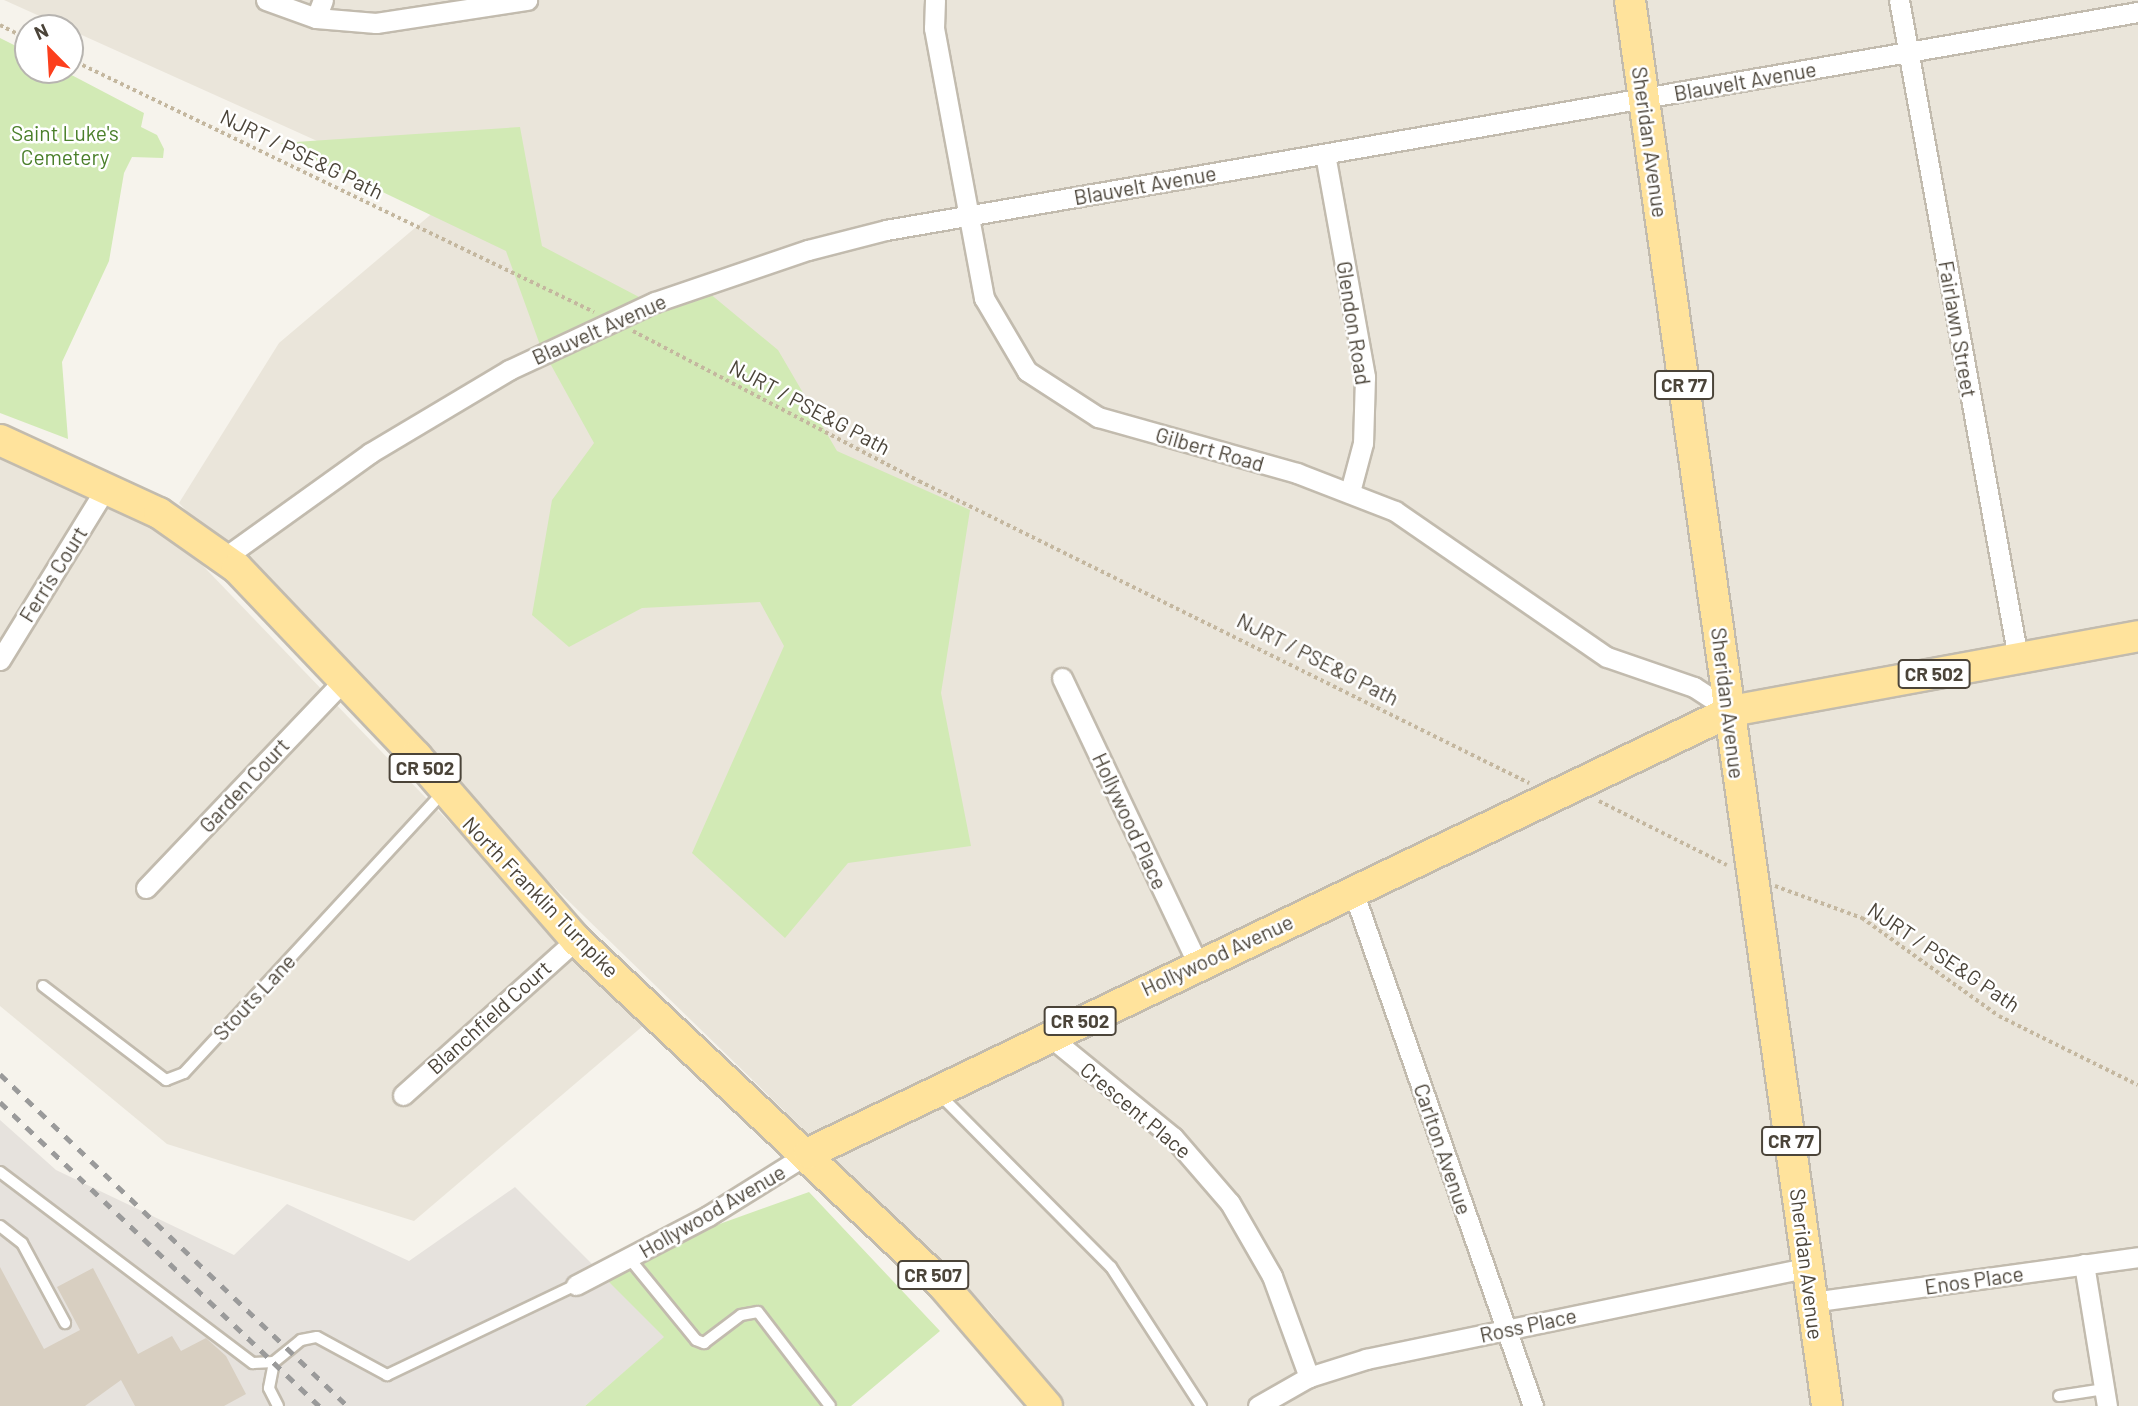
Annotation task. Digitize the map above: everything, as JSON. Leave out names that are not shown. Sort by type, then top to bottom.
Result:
[{"type":"main road","name":"Sheridan Avenue","points":[[1629,0],[1731,711],[1826,1406]]},
{"type":"main road","name":"North Franklin Turnpike","points":[[0,440],[159,513],[224,558],[416,756],[443,793],[576,940],[809,1153],[942,1284],[1047,1406]]},
{"type":"main road","name":"Hollywood Avenue","points":[[809,1153],[934,1089],[1731,711],[2138,636]]},
{"type":"street","points":[[266,0],[376,23],[527,0]]},
{"type":"street","name":"Gilbert Road","points":[[935,0],[967,216],[995,324],[1048,390],[1098,417],[1350,492],[1436,535],[1607,657],[1694,687],[1731,711]]},
{"type":"street","name":"Fairlawn Street","points":[[1899,0],[2018,658]]},
{"type":"street","name":"Blauvelt Avenue","points":[[224,558],[438,409],[612,321],[808,250],[967,216],[2138,12]]},
{"type":"street","name":"Glendon Road","points":[[1325,154],[1365,377],[1363,443],[1350,492]]},
{"type":"street","name":"Ferris Court","points":[[0,660],[106,488]]},
{"type":"street","name":"Hollywood Place","points":[[1062,678],[1198,964]]},
{"type":"street","name":"Garden Court","points":[[146,888],[342,682]]},
{"type":"street","name":"Carlton Avenue","points":[[1353,891],[1533,1406]]},
{"type":"street","name":"Blanchfield Court","points":[[403,1095],[576,940]]},
{"type":"street","name":"Crescent Place","points":[[1049,1036],[1173,1137],[1230,1203],[1272,1276],[1309,1377]]},
{"type":"street","name":"Hollywood Avenue","points":[[576,1285],[629,1258],[809,1153]]},
{"type":"street","name":"Enos Place","points":[[1811,1302],[2138,1257]]},
{"type":"street","points":[[2084,1265],[2105,1397]]},
{"type":"street","name":"Ross Place","points":[[1258,1406],[1309,1377],[1506,1329],[1807,1268]]},
{"type":"lane","name":"Stouts Lane","points":[[43,986],[166,1080],[184,1073],[443,793]]},
{"type":"lane","points":[[934,1089],[1111,1267],[1201,1406]]},
{"type":"lane","points":[[0,1172],[253,1363],[274,1362],[269,1388],[278,1406]]},
{"type":"lane","points":[[0,1226],[22,1243],[65,1323]]},
{"type":"lane","points":[[629,1258],[696,1340],[704,1343],[741,1315],[758,1312],[830,1406]]},
{"type":"lane","name":"Hollywood Avenue","points":[[274,1362],[302,1340],[317,1336],[387,1375],[407,1371],[576,1285]]},
{"type":"lane","points":[[2059,1396],[2105,1397]]},
{"type":"path","name":"NJRT / PSE&G Path","points":[[84,66],[612,321],[919,481],[1535,786]]},
{"type":"path","points":[[1588,795],[1735,869]]},
{"type":"path","name":"NJRT / PSE&G Path","points":[[1767,883],[1862,918],[1999,1016],[2138,1085]]},
{"type":"shaded area","points":[[4,0],[2138,0],[2138,1406],[1066,1406],[989,1310],[511,845],[179,503],[279,343],[448,200],[84,36],[84,14],[35,14]]},
{"type":"shaded area","points":[[0,449],[159,520],[644,1025],[414,1221],[167,1144],[0,1006]]},
{"type":"shaded area","points":[[0,1120],[56,1170],[234,1255],[287,1204],[409,1261],[515,1187],[665,1337],[585,1406],[0,1406]]},
{"type":"green space","name":"Saint Luke's Cemetery","points":[[0,38],[14,45],[14,84],[84,84],[84,82],[144,113],[141,127],[157,135],[164,149],[163,158],[132,157],[124,173],[109,261],[62,362],[68,439],[0,413]]},
{"type":"green space","points":[[520,127],[542,246],[639,297],[697,283],[778,350],[837,451],[970,510],[941,693],[971,846],[848,863],[785,938],[692,853],[784,646],[760,602],[642,608],[569,647],[532,615],[552,500],[594,443],[540,345],[506,251],[280,143]]},
{"type":"green space","points":[[809,1192],[940,1331],[851,1406],[585,1406],[664,1337],[607,1280],[700,1231]]},
{"type":"building","points":[[0,1267],[44,1349],[80,1330],[57,1287],[93,1268],[138,1354],[172,1336],[181,1351],[206,1338],[226,1356],[246,1394],[224,1406],[135,1406],[121,1380],[85,1406],[0,1406]]},
{"type":"railway","points":[[0,1074],[348,1406]]},
{"type":"railway","points":[[0,1102],[319,1406]]}]
